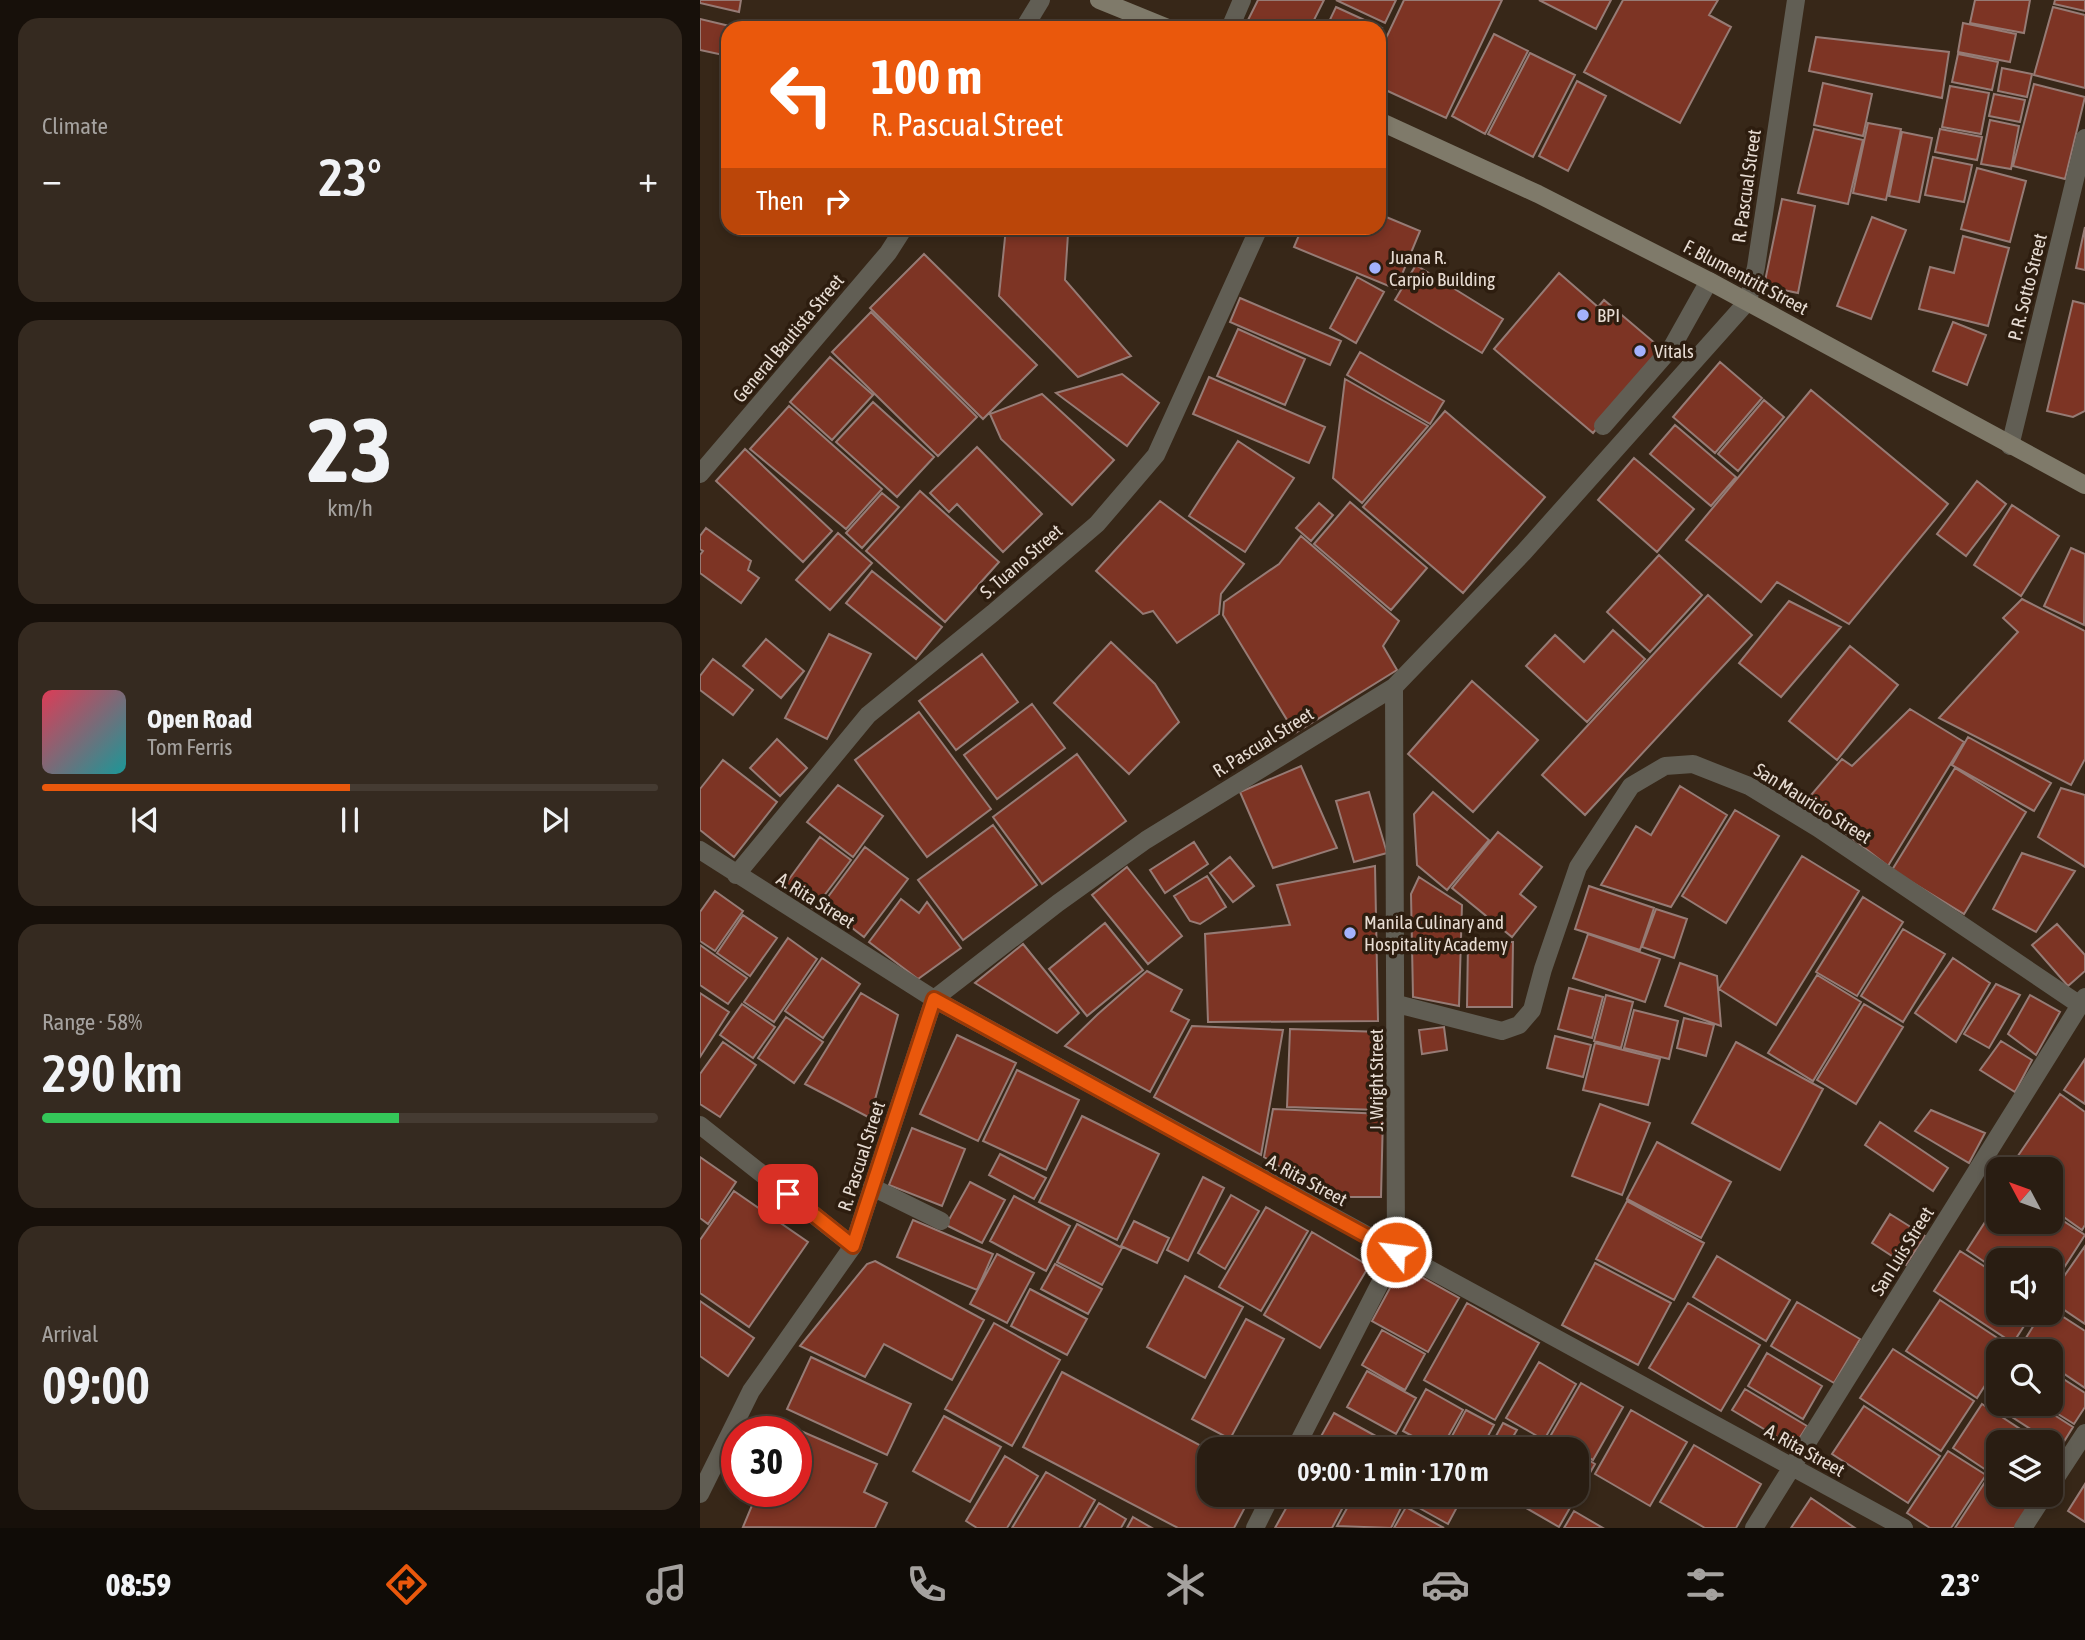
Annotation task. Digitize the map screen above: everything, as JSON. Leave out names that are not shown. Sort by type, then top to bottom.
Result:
[{"type":"main road","points":[[1099,0],[1151,21]]},
{"type":"main road","name":"F. Blumentritt Street","points":[[1386,124],[1538,194],[1748,300],[2085,485]]},
{"type":"street","points":[[1028,21],[1041,0]]},
{"type":"street","points":[[1233,21],[1242,0]]},
{"type":"street","name":"R. Pascual Street","points":[[700,1494],[751,1391],[853,1246],[934,999],[1047,911],[1146,840],[1394,687],[1524,552],[1748,300],[1756,267],[1796,0]]},
{"type":"street","name":"P. R. Sotto Street","points":[[2010,446],[2085,138]]},
{"type":"street","name":"General Bautista Street","points":[[700,474],[888,253],[900,235]]},
{"type":"street","name":"S. Tuano Street","points":[[736,875],[868,715],[1097,524],[1156,455],[1256,235]]},
{"type":"street","points":[[1603,426],[1672,347],[1709,281]]},
{"type":"street","name":"J. Wright Street","points":[[1302,1437],[1396,1252],[1394,687]]},
{"type":"street","name":"San Mauricio Street","points":[[1397,1004],[1502,1031],[1519,1025],[1532,1010],[1542,969],[1578,867],[1631,786],[1665,766],[1693,764],[1749,786],[1818,828],[2082,1001]]},
{"type":"street","name":"A. Rita Street","points":[[700,850],[934,999],[1904,1528]]},
{"type":"street","name":"San Luis Street","points":[[1755,1528],[2082,1001]]},
{"type":"street","points":[[700,1125],[853,1246]]},
{"type":"street","points":[[872,1187],[941,1221]]},
{"type":"street","points":[[2063,1467],[2085,1433]]},
{"type":"street","points":[[1255,1528],[1266,1507]]},
{"type":"street","points":[[2023,1528],[2037,1507]]},
{"type":"building","points":[[700,0],[741,0],[739,12],[700,3]]},
{"type":"building","points":[[1258,0],[1324,0],[1314,21],[1248,20]]},
{"type":"building","points":[[1336,0],[1396,0],[1386,21]]},
{"type":"building","points":[[1404,0],[1502,0],[1446,118],[1386,90],[1386,38]]},
{"type":"building","points":[[1539,0],[1611,0],[1596,29]]},
{"type":"building","points":[[1623,0],[1718,0],[1709,15],[1731,27],[1680,123],[1584,72]]},
{"type":"building","points":[[1975,0],[2030,0],[2024,33],[1970,23]]},
{"type":"building","points":[[2055,0],[2085,0],[2085,11],[2054,4]]},
{"type":"building","points":[[1336,7],[1367,21],[1329,21]]},
{"type":"building","points":[[2053,7],[2085,15],[2085,88],[2034,75]]},
{"type":"building","points":[[700,19],[721,24],[721,54],[700,50]]},
{"type":"building","points":[[1963,23],[2016,34],[2010,62],[1958,52]]},
{"type":"building","points":[[1494,34],[1528,51],[1485,134],[1452,116]]},
{"type":"building","points":[[1816,37],[1949,52],[1942,98],[1809,71]]},
{"type":"building","points":[[1530,53],[1575,75],[1533,157],[1488,134]]},
{"type":"building","points":[[1958,54],[1998,62],[1992,90],[1952,82]]},
{"type":"building","points":[[2002,68],[2032,74],[2027,97],[1998,91]]},
{"type":"building","points":[[1577,81],[1606,96],[1568,171],[1539,156]]},
{"type":"building","points":[[1823,83],[1872,94],[1863,136],[1814,125]]},
{"type":"building","points":[[2034,84],[2085,97],[2065,179],[2013,166]]},
{"type":"building","points":[[1950,86],[1989,93],[1981,134],[1942,127]]},
{"type":"building","points":[[1994,94],[2025,100],[2020,122],[1989,116]]},
{"type":"building","points":[[1990,120],[2019,126],[2011,169],[1981,164]]},
{"type":"building","points":[[1868,123],[1901,129],[1886,200],[1853,193]]},
{"type":"building","points":[[1814,129],[1863,140],[1848,204],[1798,193]]},
{"type":"building","points":[[1940,129],[1982,137],[1977,160],[1935,152]]},
{"type":"building","points":[[1902,132],[1932,138],[1919,202],[1889,196]]},
{"type":"building","points":[[1933,157],[1972,165],[1964,202],[1925,195]]},
{"type":"building","points":[[1977,168],[2026,181],[2010,242],[1961,229]]},
{"type":"building","points":[[1782,199],[1815,206],[1798,293],[1764,286]]},
{"type":"building","name":"Juana R. Carpio Building","points":[[1386,217],[1420,231],[1396,289],[1294,247],[1299,235],[1386,235]]},
{"type":"building","points":[[1872,217],[1906,230],[1871,319],[1837,306]]},
{"type":"building","points":[[2085,227],[2085,270],[2076,268]]},
{"type":"building","points":[[1005,235],[1068,235],[1065,280],[1131,356],[1078,377],[999,296]]},
{"type":"building","points":[[1963,236],[2009,248],[1988,326],[1919,309],[1930,267],[1954,273]]},
{"type":"building","points":[[924,254],[1037,365],[983,419],[870,308]]},
{"type":"building","points":[[1416,265],[1503,319],[1482,353],[1395,300]]},
{"type":"building","points":[[1559,273],[1598,307],[1604,300],[1663,350],[1593,433],[1494,349]]},
{"type":"building","points":[[1357,277],[1384,292],[1356,343],[1330,328]]},
{"type":"building","points":[[1240,298],[1341,341],[1330,365],[1230,322]]},
{"type":"building","points":[[2073,301],[2085,304],[2085,411],[2073,417],[2047,411]]},
{"type":"building","points":[[871,312],[977,417],[938,456],[832,352]]},
{"type":"building","points":[[1953,322],[1986,335],[1967,385],[1933,371]]},
{"type":"building","points":[[1238,329],[1305,359],[1285,405],[1217,376]]},
{"type":"building","points":[[1360,352],[1444,401],[1430,424],[1347,375]]},
{"type":"building","points":[[830,357],[873,395],[832,440],[790,402]]},
{"type":"building","points":[[1720,362],[1762,398],[1715,453],[1673,417]]},
{"type":"building","points":[[1122,374],[1159,403],[1127,446],[1056,393]]},
{"type":"building","points":[[1209,377],[1325,427],[1309,463],[1193,414]]},
{"type":"building","points":[[1345,379],[1428,426],[1362,503],[1333,478]]},
{"type":"building","points":[[1811,390],[1948,504],[1849,624],[1777,582],[1761,602],[1686,540]]},
{"type":"building","points":[[1042,394],[1114,460],[1072,505],[1001,439],[990,414]]},
{"type":"building","points":[[1764,400],[1784,417],[1738,471],[1718,454]]},
{"type":"building","points":[[873,402],[934,457],[897,497],[836,442]]},
{"type":"building","points":[[789,406],[882,489],[846,529],[750,449]]},
{"type":"building","points":[[1445,411],[1545,497],[1463,593],[1363,507]]},
{"type":"building","points":[[1675,425],[1736,477],[1711,506],[1650,454]]},
{"type":"building","points":[[1238,441],[1294,478],[1245,552],[1189,516]]},
{"type":"building","points":[[977,447],[1042,514],[1003,552],[957,504],[949,512],[930,493]]},
{"type":"building","points":[[745,449],[832,531],[803,562],[716,481]]},
{"type":"building","points":[[1634,458],[1694,509],[1657,552],[1598,500]]},
{"type":"building","points":[[1977,481],[2006,504],[1966,556],[1937,534]]},
{"type":"building","points":[[920,491],[999,562],[945,622],[866,551]]},
{"type":"building","points":[[882,493],[899,507],[862,548],[846,533]]},
{"type":"building","points":[[1160,501],[1244,564],[1221,594],[1219,614],[1177,643],[1153,611],[1143,614],[1096,571]]},
{"type":"building","points":[[1350,502],[1427,568],[1391,610],[1314,544]]},
{"type":"building","points":[[1319,503],[1333,515],[1311,541],[1296,528]]},
{"type":"building","points":[[2012,505],[2059,536],[2021,596],[1974,565]]},
{"type":"building","points":[[706,528],[751,561],[748,570],[759,578],[741,603],[700,573],[700,555],[703,551],[700,549],[700,536]]},
{"type":"building","points":[[838,533],[872,563],[830,610],[796,580]]},
{"type":"building","points":[[1301,536],[1399,621],[1383,646],[1397,670],[1295,733],[1223,615],[1224,602],[1279,564]]},
{"type":"building","points":[[2071,548],[2085,554],[2084,625],[2044,606]]},
{"type":"building","points":[[1659,555],[1702,595],[1650,652],[1607,612]]},
{"type":"building","points":[[872,571],[942,627],[916,659],[846,603]]},
{"type":"building","points":[[1708,595],[1752,635],[1585,815],[1542,775]]},
{"type":"building","points":[[2022,599],[2085,631],[2085,759],[2071,785],[1939,718],[2018,632],[2003,618]]},
{"type":"building","points":[[1789,601],[1841,627],[1781,697],[1739,663]]},
{"type":"building","points":[[1613,630],[1645,659],[1587,722],[1526,666],[1555,635],[1584,662]]},
{"type":"building","points":[[829,634],[871,654],[827,739],[785,718]]},
{"type":"building","points":[[766,639],[804,671],[781,698],[743,666]]},
{"type":"building","points":[[1111,642],[1155,684],[1179,722],[1129,774],[1054,703]]},
{"type":"building","points":[[1850,646],[1898,685],[1837,760],[1789,721]]},
{"type":"building","points":[[982,654],[1018,702],[956,750],[919,701]]},
{"type":"building","points":[[713,659],[753,690],[733,715],[700,690],[700,676]]},
{"type":"building","points":[[1472,681],[1538,740],[1473,812],[1408,754]]},
{"type":"building","points":[[1032,704],[1065,748],[997,799],[964,755]]},
{"type":"building","points":[[1910,709],[1964,742],[1888,866],[1805,802],[1842,759],[1852,766]]},
{"type":"building","points":[[919,712],[991,809],[927,857],[855,760]]},
{"type":"building","points":[[1968,737],[2051,783],[2034,811],[1952,765]]},
{"type":"building","points":[[777,739],[807,768],[780,796],[750,768]]},
{"type":"building","points":[[1077,754],[1126,821],[1042,884],[993,817]]},
{"type":"building","points":[[723,760],[777,802],[734,857],[700,830],[700,789]]},
{"type":"building","points":[[1301,766],[1337,848],[1273,868],[1240,792]]},
{"type":"building","points":[[1955,768],[2026,812],[1964,914],[1892,870]]},
{"type":"building","points":[[838,785],[883,816],[853,857],[807,822]]},
{"type":"building","points":[[1680,786],[1727,815],[1671,907],[1601,885],[1636,826],[1651,835]]},
{"type":"building","points":[[2061,788],[2085,795],[2085,867],[2038,837]]},
{"type":"building","points":[[1369,792],[1387,853],[1354,862],[1336,801]]},
{"type":"building","points":[[1433,792],[1489,840],[1447,890],[1417,865],[1414,814]]},
{"type":"building","points":[[1735,810],[1779,836],[1726,923],[1682,896]]},
{"type":"building","points":[[993,825],[1037,885],[963,940],[918,880]]},
{"type":"building","points":[[1498,832],[1542,867],[1520,894],[1536,907],[1512,937],[1452,888]]},
{"type":"building","points":[[820,837],[851,860],[814,909],[784,886]]},
{"type":"building","points":[[1194,842],[1208,864],[1165,893],[1150,870]]},
{"type":"building","points":[[865,847],[908,879],[864,937],[822,905]]},
{"type":"building","points":[[2022,853],[2075,871],[2036,932],[1993,909]]},
{"type":"building","points":[[1802,856],[1859,891],[1776,1025],[1719,989]]},
{"type":"building","points":[[1230,857],[1254,886],[1233,902],[1210,873]]},
{"type":"building","points":[[1375,866],[1378,1021],[1208,1022],[1205,934],[1290,925],[1277,885]]},
{"type":"building","points":[[1127,867],[1182,936],[1148,964],[1092,895]]},
{"type":"building","points":[[1207,876],[1226,907],[1200,924],[1190,921],[1174,896]]},
{"type":"building","points":[[1419,877],[1462,905],[1459,1006],[1413,997],[1411,894]]},
{"type":"building","points":[[1589,886],[1654,908],[1640,950],[1575,929]]},
{"type":"building","points":[[715,891],[743,911],[715,951],[700,941],[700,912]]},
{"type":"building","points":[[1863,897],[1903,922],[1857,996],[1816,972]]},
{"type":"building","points":[[901,899],[919,913],[927,902],[961,948],[918,979],[869,942]]},
{"type":"building","points":[[1656,909],[1687,919],[1674,958],[1642,947]]},
{"type":"building","points":[[743,915],[777,938],[750,976],[717,953]]},
{"type":"building","points":[[1105,923],[1143,970],[1087,1016],[1049,969]]},
{"type":"building","points":[[2057,924],[2085,955],[2085,971],[2068,986],[2032,945]]},
{"type":"building","points":[[1903,929],[1945,954],[1903,1022],[1861,996]]},
{"type":"building","points":[[1588,934],[1660,959],[1645,1002],[1573,978]]},
{"type":"building","points":[[788,938],[817,959],[774,1022],[744,1002]]},
{"type":"building","points":[[1468,942],[1513,942],[1512,1007],[1467,1007]]},
{"type":"building","points":[[1023,944],[1079,1013],[1057,1033],[975,983]]},
{"type":"building","points":[[700,945],[747,978],[728,1004],[700,985]]},
{"type":"building","points":[[822,958],[860,984],[823,1038],[785,1011]]},
{"type":"building","points":[[1953,958],[1990,983],[1956,1042],[1915,1013]]},
{"type":"building","points":[[1680,963],[1717,976],[1721,1026],[1665,1006]]},
{"type":"building","points":[[1147,971],[1182,990],[1171,1011],[1189,1020],[1150,1092],[1065,1046]]},
{"type":"building","points":[[1817,975],[1861,1002],[1813,1081],[1768,1053]]},
{"type":"building","points":[[1996,984],[2020,995],[1989,1048],[1964,1034]]},
{"type":"building","points":[[1569,988],[1603,997],[1592,1038],[1558,1029]]},
{"type":"building","points":[[700,993],[729,1012],[700,1057]]},
{"type":"building","points":[[861,993],[898,1015],[870,1118],[805,1084]]},
{"type":"building","points":[[1606,995],[1633,1002],[1621,1048],[1594,1041]]},
{"type":"building","points":[[2030,995],[2060,1012],[2036,1055],[2008,1034]]},
{"type":"building","points":[[742,1004],[775,1027],[753,1058],[720,1035]]},
{"type":"building","points":[[1864,1004],[1903,1027],[1856,1104],[1817,1080]]},
{"type":"building","points":[[1634,1010],[1678,1021],[1669,1059],[1624,1048]]},
{"type":"building","points":[[786,1017],[823,1042],[794,1083],[758,1058]]},
{"type":"building","points":[[1684,1018],[1714,1025],[1706,1056],[1677,1048]]},
{"type":"building","points":[[1192,1026],[1283,1030],[1261,1155],[1154,1097]]},
{"type":"building","points":[[1444,1027],[1447,1050],[1422,1054],[1419,1030]]},
{"type":"building","points":[[1290,1029],[1382,1032],[1379,1110],[1287,1107]]},
{"type":"building","points":[[957,1035],[1016,1063],[978,1141],[920,1114]]},
{"type":"building","points":[[1555,1036],[1591,1045],[1583,1077],[1547,1068]]},
{"type":"building","points":[[2001,1041],[2032,1060],[2015,1092],[1980,1070]]},
{"type":"building","points":[[723,1042],[756,1065],[720,1117],[700,1104],[700,1074]]},
{"type":"building","points":[[1736,1042],[1823,1089],[1780,1170],[1692,1123]]},
{"type":"building","points":[[1595,1043],[1660,1059],[1648,1105],[1583,1090]]},
{"type":"building","points":[[2085,1059],[2085,1104],[2064,1090]]},
{"type":"building","points":[[1017,1070],[1079,1100],[1046,1170],[983,1141]]},
{"type":"building","points":[[2060,1094],[2085,1112],[2085,1225],[2082,1230],[2063,1217],[2063,1157],[2017,1157]]},
{"type":"building","points":[[1600,1104],[1650,1123],[1622,1195],[1572,1176]]},
{"type":"building","points":[[1273,1109],[1383,1114],[1381,1197],[1329,1197],[1264,1157]]},
{"type":"building","points":[[1931,1110],[1985,1133],[1969,1163],[1915,1131]]},
{"type":"building","points":[[1082,1116],[1159,1154],[1117,1240],[1039,1202]]},
{"type":"building","points":[[1880,1122],[1948,1168],[1933,1191],[1865,1145]]},
{"type":"building","points":[[912,1128],[965,1149],[942,1206],[889,1185]]},
{"type":"building","points":[[1657,1142],[1731,1182],[1701,1238],[1627,1199]]},
{"type":"building","points":[[1000,1154],[1046,1178],[1034,1199],[989,1175]]},
{"type":"building","points":[[700,1157],[736,1182],[708,1224],[700,1218]]},
{"type":"building","points":[[1203,1177],[1224,1188],[1188,1261],[1167,1250]]},
{"type":"building","points":[[970,1182],[1005,1200],[982,1243],[946,1225]]},
{"type":"building","points":[[734,1191],[808,1242],[749,1327],[700,1293],[700,1240]]},
{"type":"building","points":[[1231,1195],[1259,1211],[1225,1269],[1198,1253]]},
{"type":"building","points":[[1014,1196],[1070,1226],[1046,1271],[990,1241]]},
{"type":"building","points":[[1627,1201],[1704,1243],[1674,1300],[1596,1259]]},
{"type":"building","points":[[1266,1207],[1308,1231],[1261,1311],[1219,1287]]},
{"type":"building","points":[[1890,1214],[1925,1236],[1906,1265],[1872,1243]]},
{"type":"building","points":[[913,1220],[993,1254],[977,1290],[897,1257]]},
{"type":"building","points":[[1134,1221],[1169,1238],[1157,1263],[1121,1246]]},
{"type":"building","points":[[1986,1221],[1986,1234],[2063,1234],[2063,1221],[2085,1235],[2063,1269],[2063,1248],[1986,1248],[1986,1263],[1967,1250]]},
{"type":"building","points":[[1077,1224],[1122,1248],[1102,1285],[1057,1262]]},
{"type":"building","points":[[1312,1232],[1369,1266],[1320,1348],[1264,1315]]},
{"type":"building","points":[[2085,1246],[2085,1324],[2063,1309],[2063,1278]]},
{"type":"building","points":[[1960,1251],[1986,1267],[1986,1325],[2025,1325],[2016,1339],[2007,1339],[1934,1291]]},
{"type":"building","points":[[997,1254],[1034,1273],[1007,1323],[970,1304]]},
{"type":"building","points":[[1717,1256],[1790,1300],[1766,1341],[1693,1297]]},
{"type":"building","points":[[875,1261],[984,1320],[952,1380],[884,1344],[865,1377],[800,1346],[867,1264]]},
{"type":"building","points":[[1595,1263],[1671,1303],[1638,1365],[1562,1325]]},
{"type":"building","points":[[1055,1264],[1102,1289],[1088,1314],[1041,1289]]},
{"type":"building","points":[[1402,1266],[1459,1298],[1428,1352],[1372,1321]]},
{"type":"building","points":[[1185,1276],[1243,1307],[1205,1378],[1147,1347]]},
{"type":"building","points":[[1030,1289],[1087,1319],[1067,1355],[1011,1326]]},
{"type":"building","points":[[1940,1300],[1999,1339],[1986,1339],[1986,1384],[1977,1398],[1906,1351]]},
{"type":"building","points":[[700,1301],[754,1338],[728,1376],[700,1356]]},
{"type":"building","points":[[1797,1302],[1860,1339],[1834,1383],[1771,1346]]},
{"type":"building","points":[[1467,1303],[1539,1343],[1495,1420],[1424,1380]]},
{"type":"building","points":[[1688,1303],[1760,1345],[1721,1411],[1649,1368]]},
{"type":"building","points":[[2063,1317],[2085,1331],[2085,1388],[2063,1373],[2063,1339],[2025,1339],[2034,1325],[2063,1325]]},
{"type":"building","points":[[1246,1319],[1284,1339],[1231,1437],[1192,1419]]},
{"type":"building","points":[[994,1323],[1060,1360],[1012,1446],[945,1409]]},
{"type":"building","points":[[1382,1330],[1425,1354],[1405,1390],[1362,1365]]},
{"type":"building","points":[[1893,1349],[1974,1401],[1941,1451],[1860,1398]]},
{"type":"building","points":[[1767,1353],[1822,1386],[1803,1419],[1748,1386]]},
{"type":"building","points":[[811,1357],[911,1404],[887,1455],[812,1420],[812,1416],[802,1416],[787,1409]]},
{"type":"building","points":[[1539,1362],[1576,1384],[1546,1437],[1539,1437],[1506,1418]]},
{"type":"building","points":[[1367,1371],[1416,1398],[1396,1434],[1347,1407]]},
{"type":"building","points":[[1062,1372],[1197,1444],[1197,1507],[1245,1507],[1234,1528],[1178,1528],[1023,1447]]},
{"type":"building","points":[[2063,1379],[2085,1393],[2085,1407],[2074,1424],[2061,1416]]},
{"type":"building","points":[[1581,1383],[1623,1407],[1593,1460],[1589,1458],[1589,1437],[1551,1435]]},
{"type":"building","points":[[1426,1389],[1463,1410],[1448,1437],[1414,1437],[1403,1431]]},
{"type":"building","points":[[1745,1389],[1807,1426],[1794,1447],[1732,1410]]},
{"type":"building","points":[[1982,1404],[1986,1407],[1986,1416],[2000,1416],[2022,1430],[1986,1430],[1986,1470],[1953,1448]]},
{"type":"building","points":[[1864,1406],[1940,1456],[1908,1503],[1832,1454]]},
{"type":"building","points":[[1466,1410],[1494,1425],[1488,1437],[1451,1437]]},
{"type":"building","points":[[1631,1410],[1687,1442],[1650,1506],[1595,1474]]},
{"type":"building","points":[[1334,1413],[1378,1437],[1321,1437]]},
{"type":"building","points":[[944,1416],[1001,1447],[970,1502],[913,1471]]},
{"type":"building","points":[[2010,1416],[2056,1416],[2073,1427],[2063,1443],[2063,1430],[2032,1430]]},
{"type":"building","points":[[1503,1423],[1517,1430],[1513,1437],[1495,1437]]},
{"type":"building","points":[[812,1436],[877,1464],[864,1492],[887,1503],[875,1528],[743,1527],[751,1507],[812,1507]]},
{"type":"building","points":[[1694,1445],[1761,1484],[1736,1528],[1705,1528],[1660,1502]]},
{"type":"building","points":[[1948,1451],[1986,1475],[1951,1528],[1930,1528],[1907,1513]]},
{"type":"building","points":[[1005,1456],[1038,1476],[1007,1528],[977,1528],[966,1521]]},
{"type":"building","points":[[1589,1460],[1595,1464],[1589,1474]]},
{"type":"building","points":[[1046,1472],[1095,1500],[1079,1528],[1012,1528]]},
{"type":"building","points":[[1986,1481],[1986,1507],[2033,1507],[2020,1528],[1955,1528]]},
{"type":"building","points":[[2085,1484],[2085,1522],[2068,1511]]},
{"type":"building","points":[[1811,1498],[1855,1528],[1791,1528]]},
{"type":"building","points":[[1099,1503],[1126,1519],[1121,1528],[1084,1528]]},
{"type":"building","points":[[1287,1507],[1343,1507],[1332,1528],[1275,1528]]},
{"type":"building","points":[[1348,1507],[1401,1508],[1391,1528],[1337,1526]]},
{"type":"building","points":[[1406,1507],[1444,1528],[1394,1528]]},
{"type":"building","points":[[1417,1507],[1457,1507],[1448,1524]]},
{"type":"building","points":[[1524,1507],[1570,1507],[1559,1527]]},
{"type":"building","points":[[1574,1511],[1603,1528],[1564,1528]]},
{"type":"building","points":[[1133,1517],[1152,1528],[1127,1528]]},
{"type":"place","name":"Juana R. Carpio Building","points":[[1375,268]]},
{"type":"place","name":"BPI","points":[[1583,315]]},
{"type":"place","name":"Vitals","points":[[1640,351]]},
{"type":"place","name":"Manila Culinary and Hospitality Academy","points":[[1350,933]]},
{"type":"route","points":[[788,1194],[853,1246],[934,999],[1396,1252]]}]
